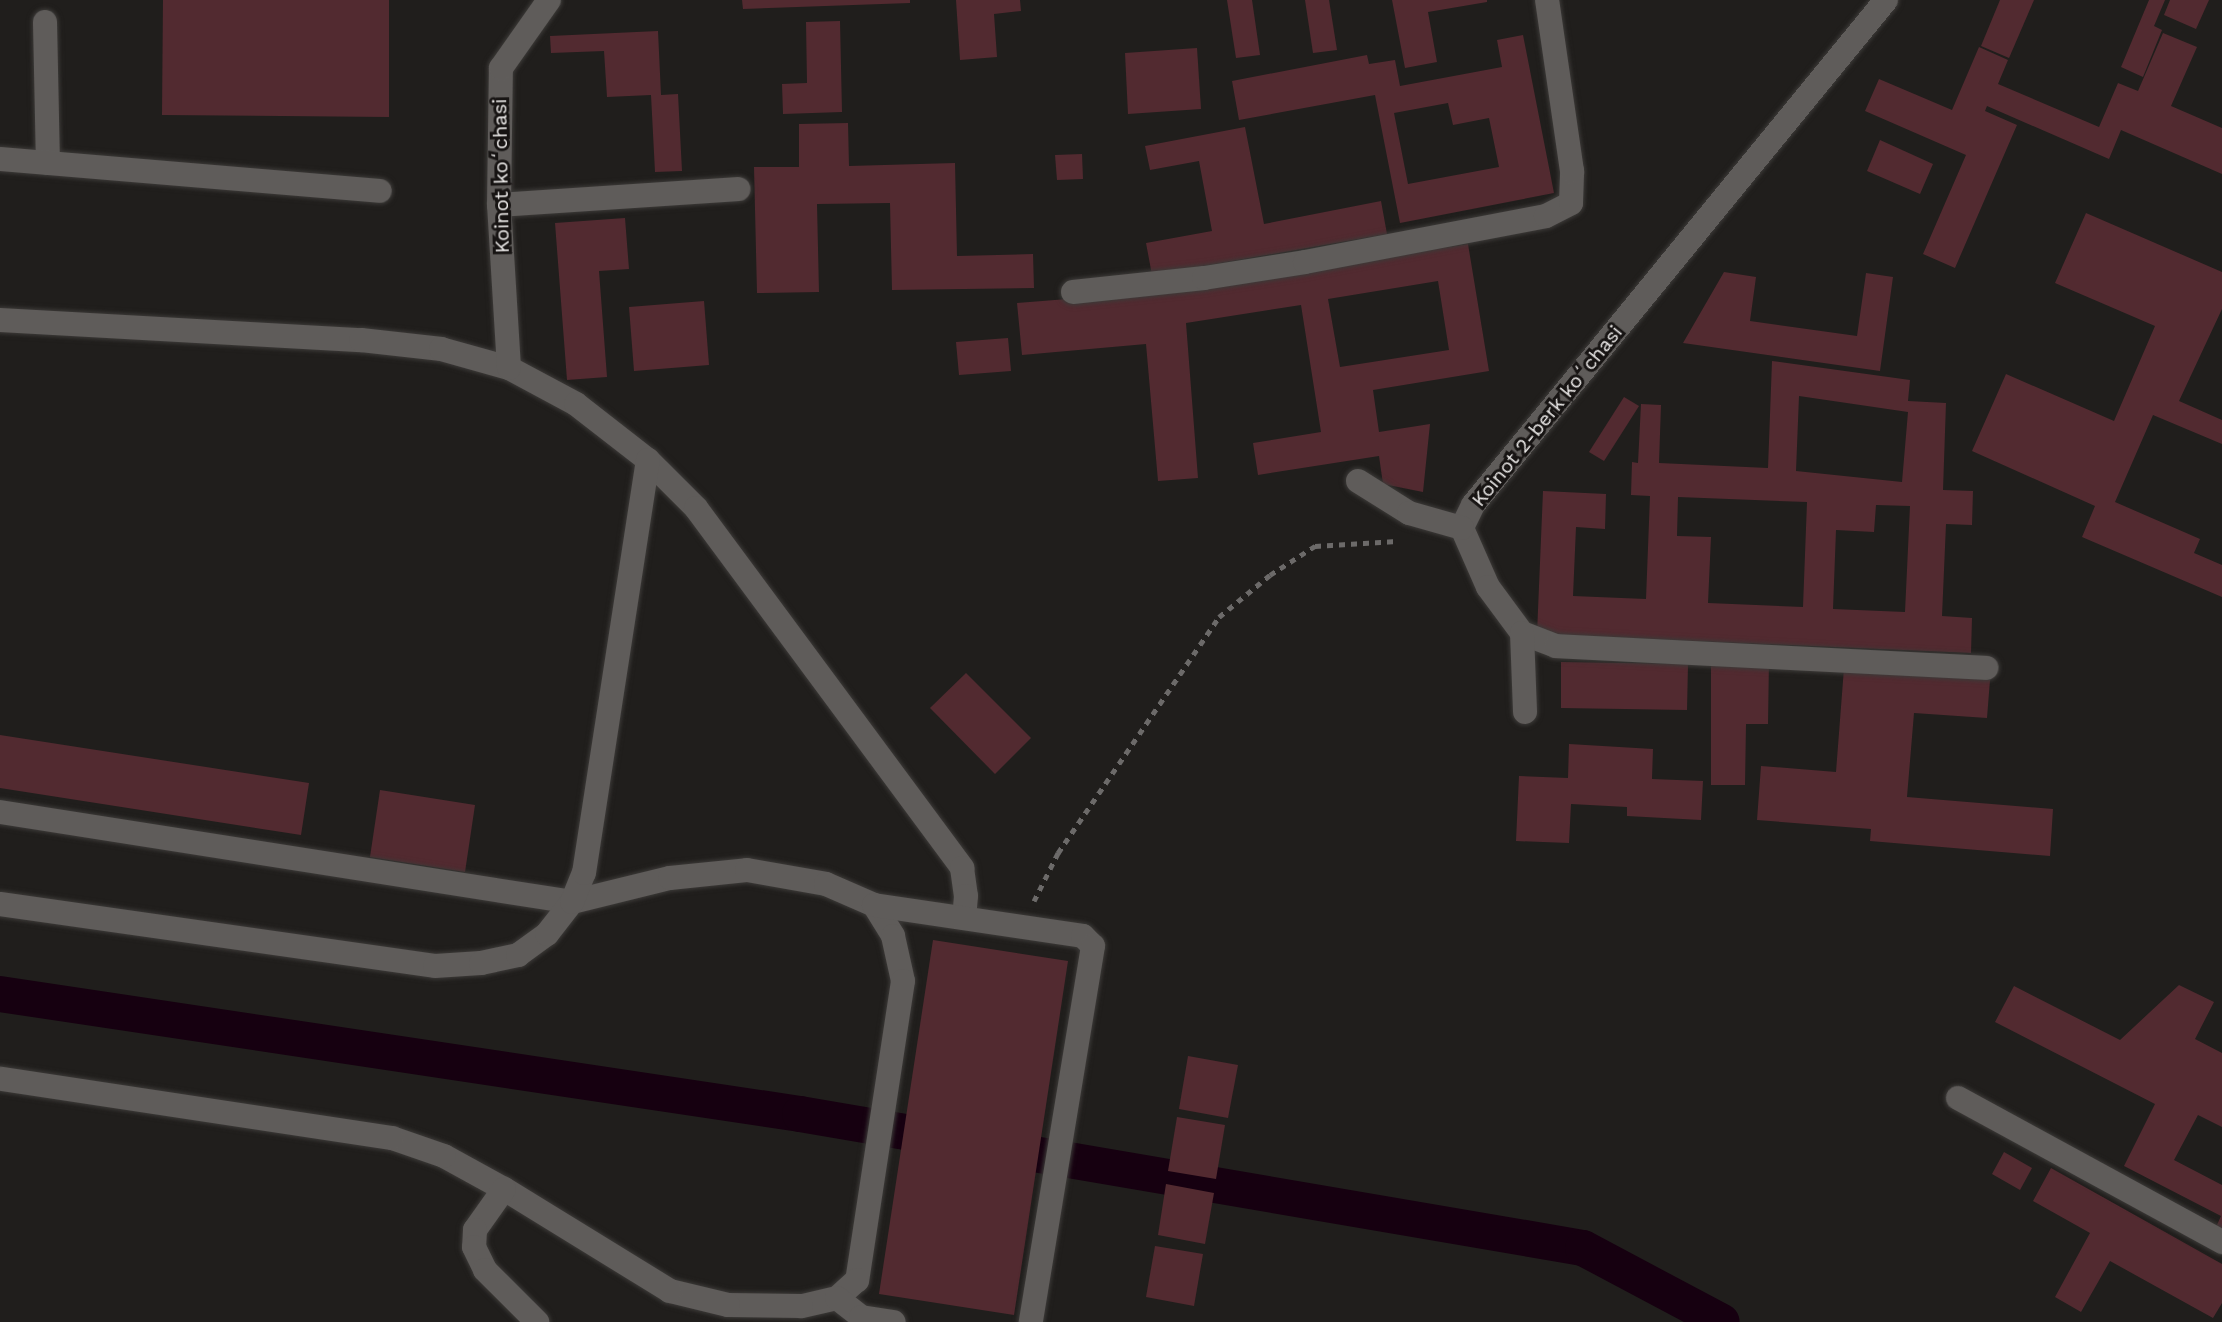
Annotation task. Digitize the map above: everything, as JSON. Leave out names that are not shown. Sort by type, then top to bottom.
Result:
[{"type":"street","name":"Koinot koʻchasi","points":[[509,368],[499,205],[501,68],[549,0]]},
{"type":"street","points":[[1073,292],[1204,278],[1305,262],[1546,216],[1571,203],[1572,171],[1547,0]]},
{"type":"street","name":"Koinot 2-berk koʻchasi","points":[[1522,633],[1488,587],[1462,528],[1473,505],[1886,0]]},
{"type":"street","points":[[45,22],[48,163]]},
{"type":"street","points":[[0,159],[380,191]]},
{"type":"street","points":[[499,205],[738,189]]},
{"type":"street","points":[[0,320],[361,340],[441,349],[509,368],[576,404],[648,460],[696,508],[962,868],[966,896],[964,918]]},
{"type":"street","points":[[0,904],[435,966],[481,963],[518,955],[547,934],[572,902],[584,873],[648,460]]},
{"type":"street","points":[[1358,481],[1409,513],[1462,528]]},
{"type":"street","points":[[1525,712],[1522,633],[1556,646],[1986,668]]},
{"type":"street","points":[[0,812],[572,902],[670,878],[747,870],[826,884],[874,905],[1083,936],[1093,946],[1031,1322]]},
{"type":"street","points":[[0,1079],[392,1138],[444,1156],[504,1189],[670,1291],[728,1305],[801,1306],[837,1298],[857,1280],[903,981],[893,936],[874,905]]},
{"type":"street","points":[[1958,1098],[2222,1242]]},
{"type":"street","points":[[504,1189],[479,1222],[474,1247],[485,1270],[537,1322]]},
{"type":"street","points":[[837,1298],[861,1317],[894,1322]]},
{"type":"path","points":[[1028,927],[1036,890],[1058,853],[1219,617],[1270,575],[1315,546],[1369,540],[1409,541]]},
{"type":"building","points":[[163,0],[389,0],[389,117],[162,115]]},
{"type":"building","points":[[742,0],[910,0],[910,3],[743,9]]},
{"type":"building","points":[[956,0],[1020,0],[1021,11],[994,14],[997,57],[960,60]]},
{"type":"building","points":[[1227,0],[1252,0],[1260,55],[1236,58]]},
{"type":"building","points":[[1305,0],[1329,0],[1337,50],[1313,53]]},
{"type":"building","points":[[1392,0],[1487,2],[1428,12],[1437,62],[1405,68]]},
{"type":"building","points":[[2000,0],[2034,0],[2009,58],[1981,46]]},
{"type":"building","points":[[2149,0],[2165,0],[2154,26],[2162,30],[2143,77],[2121,67]]},
{"type":"building","points":[[2170,0],[2209,0],[2196,29],[2164,15]]},
{"type":"building","points":[[840,21],[842,112],[783,114],[782,84],[807,83],[806,22]]},
{"type":"building","points":[[658,31],[661,95],[678,94],[682,171],[655,172],[651,95],[607,97],[604,51],[551,53],[550,36]]},
{"type":"building","points":[[2163,33],[2197,47],[2171,106],[2222,128],[2222,174],[2121,130],[2109,159],[1987,106],[1985,111],[2017,125],[1955,268],[1923,254],[1966,155],[1865,111],[1879,79],[1952,110],[1979,47],[2008,60],[1998,84],[2099,127],[2118,83],[2138,91]]},
{"type":"building","points":[[1523,35],[1554,193],[1400,223],[1375,95],[1239,120],[1232,81],[1367,55],[1369,64],[1395,60],[1400,86],[1502,67],[1497,40]],"holes":[[[1448,103],[1453,125],[1489,118],[1499,167],[1408,184],[1394,113]]]},
{"type":"building","points":[[1197,48],[1201,109],[1128,114],[1125,53]]},
{"type":"building","points":[[848,123],[849,166],[955,163],[957,256],[1033,254],[1034,288],[892,290],[890,203],[817,204],[819,292],[757,293],[754,167],[799,167],[799,124]]},
{"type":"building","points":[[1245,127],[1264,224],[1381,201],[1387,234],[1152,275],[1146,243],[1212,231],[1199,161],[1150,170],[1145,146]]},
{"type":"building","points":[[1880,140],[1933,164],[1920,194],[1867,171]]},
{"type":"building","points":[[1082,154],[1083,179],[1057,180],[1055,155]]},
{"type":"building","points":[[2086,213],[2222,272],[2222,309],[2179,401],[2222,420],[2222,444],[2153,415],[2115,502],[2200,539],[2194,553],[2222,565],[2222,597],[2082,537],[2095,506],[1972,451],[2006,374],[2114,421],[2155,326],[2055,283]]},
{"type":"building","points":[[625,218],[629,269],[599,271],[607,377],[567,380],[555,223]]},
{"type":"building","points":[[1468,244],[1489,371],[1373,390],[1379,432],[1430,424],[1423,492],[1383,484],[1379,456],[1258,475],[1253,443],[1321,432],[1301,305],[1186,323],[1198,478],[1158,481],[1146,344],[1022,355],[1017,303],[1181,290]],"holes":[[[1438,281],[1449,350],[1340,367],[1328,299]]]},
{"type":"building","points":[[1724,272],[1756,277],[1750,321],[1857,336],[1866,273],[1893,277],[1880,371],[1683,343]]},
{"type":"building","points":[[704,301],[709,365],[634,371],[629,307]]},
{"type":"building","points":[[1008,338],[1011,371],[959,375],[956,342]]},
{"type":"building","points":[[1772,361],[1910,380],[1908,401],[1946,403],[1943,490],[1973,491],[1972,525],[1946,524],[1942,616],[1972,618],[1971,653],[1537,634],[1543,491],[1606,494],[1605,529],[1576,527],[1573,596],[1646,599],[1650,496],[1631,495],[1632,462],[1638,463],[1641,404],[1661,405],[1659,463],[1768,468]],"holes":[[[1799,396],[1908,412],[1902,482],[1796,471]],[[1678,497],[1807,502],[1803,607],[1708,603],[1711,537],[1677,536]],[[1876,505],[1910,506],[1905,612],[1833,609],[1836,530],[1874,532]]]},
{"type":"building","points":[[1624,397],[1639,406],[1604,461],[1589,452]]},
{"type":"building","points":[[1711,660],[1769,660],[1768,724],[1746,724],[1745,785],[1711,785]]},
{"type":"building","points":[[1561,662],[1688,664],[1687,710],[1561,708]]},
{"type":"building","points":[[1844,668],[1990,680],[1987,718],[1914,713],[1907,797],[2053,809],[2050,856],[1870,841],[1871,829],[1757,820],[1761,766],[1836,772]]},
{"type":"building","points":[[966,673],[1031,738],[995,774],[930,708]]},
{"type":"building","points":[[0,735],[309,783],[301,835],[0,788]]},
{"type":"building","points":[[1569,744],[1653,749],[1652,779],[1703,781],[1701,820],[1627,816],[1627,807],[1571,804],[1569,843],[1516,841],[1519,776],[1568,778]]},
{"type":"building","points":[[380,790],[475,805],[465,872],[370,857]]},
{"type":"building","points":[[933,940],[1068,961],[1014,1315],[879,1294]]},
{"type":"building","points":[[2179,985],[2214,1002],[2195,1039],[2222,1053],[2222,1127],[2198,1115],[2174,1160],[2222,1185],[2222,1230],[2216,1227],[2221,1216],[2124,1166],[2155,1104],[1995,1022],[2014,986],[2120,1040]]},
{"type":"building","points":[[1188,1056],[1238,1065],[1228,1118],[1179,1109]]},
{"type":"building","points":[[1177,1117],[1225,1125],[1216,1179],[1168,1171]]},
{"type":"building","points":[[2004,1152],[2032,1168],[2020,1190],[1992,1174]]},
{"type":"building","points":[[2051,1168],[2222,1264],[2222,1303],[2213,1318],[2110,1261],[2081,1312],[2055,1297],[2090,1233],[2033,1201]]},
{"type":"building","points":[[1166,1184],[1214,1193],[1205,1244],[1158,1235]]},
{"type":"building","points":[[1155,1246],[1203,1254],[1194,1306],[1146,1297]]},
{"type":"waterway","points":[[0,994],[800,1114],[1583,1248],[1722,1322]]}]
